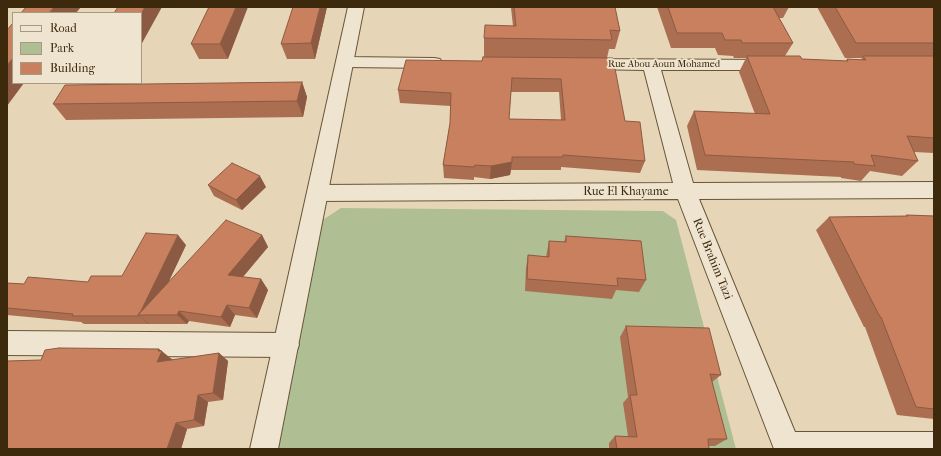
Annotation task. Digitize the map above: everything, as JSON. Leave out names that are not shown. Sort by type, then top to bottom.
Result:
[{"type":"street","points":[[264,449],[317,193],[346,62],[356,7]]},
{"type":"street","points":[[346,62],[447,63]]},
{"type":"street","name":"Rue Abou Aoun Mohamed","points":[[572,64],[784,65]]},
{"type":"street","name":"Rue Brahim Tazi","points":[[651,65],[685,191],[787,447]]},
{"type":"street","name":"Rue El Khayame","points":[[317,193],[934,190]]},
{"type":"street","points":[[7,343],[286,345]]},
{"type":"street","points":[[787,447],[934,446]]},
{"type":"green space","points":[[341,208],[663,211],[676,220],[736,449],[276,449],[321,221]]},
{"type":"building","points":[[26,7],[54,7],[50,12],[22,12]]},
{"type":"building","points":[[118,7],[145,7],[142,12],[115,12]]},
{"type":"building","points":[[209,7],[236,7],[220,44],[191,44]]},
{"type":"building","points":[[293,7],[320,7],[311,43],[281,44]]},
{"type":"building","points":[[514,7],[615,7],[620,31],[610,30],[612,40],[484,38],[485,25],[516,26]]},
{"type":"building","points":[[668,7],[773,7],[793,43],[742,43],[741,40],[725,40],[722,33],[677,33]]},
{"type":"building","points":[[835,7],[934,7],[934,43],[856,43]]},
{"type":"building","points":[[12,24],[12,59],[7,65],[7,30]]},
{"type":"building","points":[[747,56],[800,56],[802,59],[848,61],[847,59],[866,60],[863,56],[934,56],[934,138],[907,136],[918,161],[871,155],[875,166],[854,164],[854,162],[705,155],[694,111],[770,114]]},
{"type":"building","points":[[483,57],[613,58],[625,121],[640,122],[645,161],[563,155],[563,157],[512,157],[512,162],[491,166],[475,165],[474,167],[443,165],[450,123],[451,93],[398,90],[406,60],[482,61]],"holes":[[[512,78],[561,79],[565,120],[509,119]]]},
{"type":"building","points":[[302,82],[297,101],[53,104],[65,85]]},
{"type":"building","points":[[232,163],[260,176],[236,200],[208,185]]},
{"type":"building","points":[[907,215],[934,216],[934,409],[916,407],[881,317],[829,217],[908,216]]},
{"type":"building","points":[[226,220],[262,235],[228,275],[261,279],[249,308],[227,305],[221,317],[179,311],[177,315],[138,315]]},
{"type":"building","points":[[146,233],[178,235],[138,315],[139,316],[72,316],[73,314],[7,308],[7,283],[24,284],[28,277],[88,282],[91,276],[122,276]]},
{"type":"building","points":[[566,236],[641,241],[646,280],[617,278],[618,286],[527,279],[528,255],[549,257],[549,241],[566,242]]},
{"type":"building","points":[[626,326],[709,328],[721,375],[710,374],[727,439],[708,439],[709,449],[617,449],[615,436],[637,437],[630,395],[637,395]]},
{"type":"building","points":[[59,348],[159,349],[158,351],[162,351],[157,362],[219,353],[213,393],[198,395],[194,420],[176,423],[167,449],[7,449],[7,361],[41,360],[45,350]]}]
